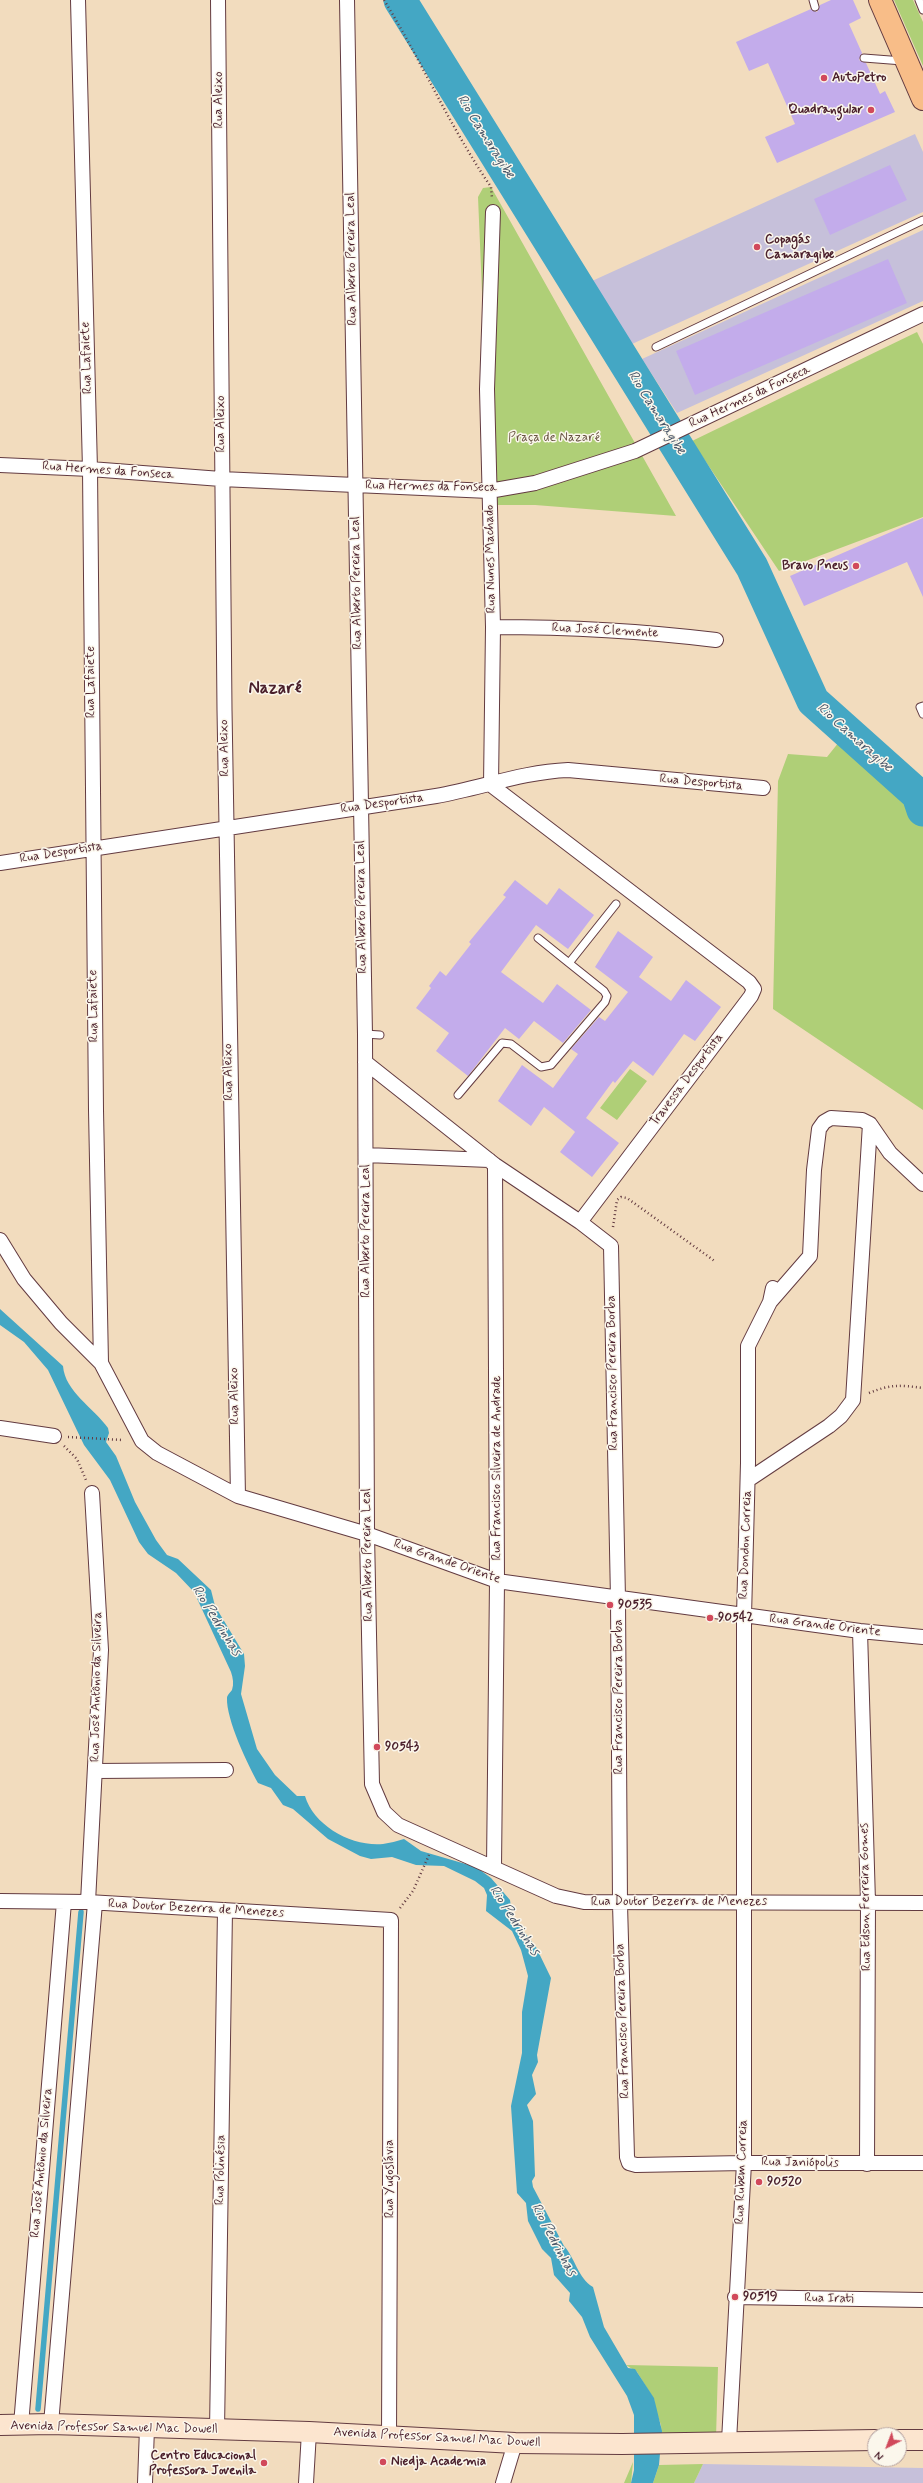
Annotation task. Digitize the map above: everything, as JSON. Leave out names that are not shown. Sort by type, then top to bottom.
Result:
[{"type":"main road","points":[[880,0],[923,99]]},
{"type":"street","name":"Rua Lafaiete","points":[[78,0],[90,469],[92,849],[101,1363]]},
{"type":"street","name":"Rua Aleixo","points":[[218,0],[221,479],[227,829],[230,1168],[238,1496]]},
{"type":"street","name":"Rua Alberto Pereira Leal","points":[[347,0],[365,1034],[367,1534],[372,1784],[384,1812]]},
{"type":"street","name":"Rua Nunes Machado","points":[[491,786],[493,627],[487,389],[493,212]]},
{"type":"street","name":"Rua Hermes da Fonseca","points":[[0,465],[90,469],[221,479],[489,491],[536,483],[635,451],[923,314]]},
{"type":"street","name":"Rua José Clemente","points":[[493,627],[568,627],[642,631],[716,640]]},
{"type":"street","name":"Rua Desportista","points":[[0,863],[227,829],[491,786],[539,771],[568,770],[763,788]]},
{"type":"street","name":"Travessa Desportista","points":[[491,786],[749,982],[754,989],[751,996],[580,1222]]},
{"type":"street","points":[[365,1062],[492,1162],[580,1222],[610,1246]]},
{"type":"street","name":"Rua Dondon Correia","points":[[744,1903],[744,1616],[748,1480],[748,1346],[771,1295],[810,1256],[814,1170],[819,1129],[824,1122],[831,1118],[862,1120],[870,1124]]},
{"type":"street","points":[[870,1124],[890,1153],[923,1184]]},
{"type":"street","points":[[748,1480],[829,1426],[841,1416],[853,1400],[870,1124]]},
{"type":"street","points":[[366,1155],[492,1162]]},
{"type":"street","name":"Rua Francisco Silveira de Andrade","points":[[492,1162],[497,1581],[494,1867]]},
{"type":"street","name":"Rua Grande Oriente","points":[[0,1240],[24,1279],[61,1323],[101,1363],[142,1441],[157,1453],[238,1496],[367,1534],[497,1581],[744,1616],[860,1631],[923,1637]]},
{"type":"street","name":"Rua Francisco Pereira Borba","points":[[610,1246],[618,1599],[620,1904],[626,2149],[629,2163]]},
{"type":"street","points":[[0,1428],[58,1436]]},
{"type":"street","name":"Rua José Antônio da Silveira","points":[[51,2424],[92,1902],[101,1650],[92,1493]]},
{"type":"street","name":"Rua Edson Ferreira Gomes","points":[[860,1631],[868,1902],[867,2164]]},
{"type":"street","points":[[96,1771],[226,1770]]},
{"type":"street","name":"Rua Doutor Bezerra de Menezes","points":[[384,1812],[398,1825],[556,1896],[584,1902],[620,1904],[923,1903]]},
{"type":"street","name":"Rua Doutor Bezerra de Menezes","points":[[0,1901],[92,1902],[391,1920]]},
{"type":"street","name":"Rua José Antônio da Silveira","points":[[21,2425],[64,1902]]},
{"type":"street","name":"Rua Rubem Correia","points":[[729,2441],[735,2297],[744,2162],[744,1903]]},
{"type":"street","name":"Rua Polinésia","points":[[217,2430],[225,1910]]},
{"type":"street","name":"Rua Yugoslávia","points":[[389,2438],[391,1920]]},
{"type":"street","name":"Rua Janiópolis","points":[[629,2163],[636,2165],[744,2162],[923,2164]]},
{"type":"street","name":"Rua Irati","points":[[735,2297],[923,2300]]},
{"type":"street","name":"Avenida Professor Samuel Mac Dowell","points":[[0,2425],[51,2424],[309,2432],[389,2438],[514,2443],[675,2444],[729,2441],[867,2440]]},
{"type":"street","points":[[145,2483],[147,2428]]},
{"type":"street","points":[[306,2483],[309,2432]]},
{"type":"street","points":[[907,2440],[923,2440]]},
{"type":"street","points":[[503,2483],[514,2443]]},
{"type":"lane","points":[[919,0],[923,10]]},
{"type":"lane","points":[[864,58],[907,61]]},
{"type":"lane","points":[[656,347],[923,220]]},
{"type":"lane","points":[[923,706],[920,707],[923,714]]},
{"type":"lane","points":[[569,963],[616,904]]},
{"type":"lane","points":[[458,1095],[502,1043],[511,1044],[541,1067],[548,1067],[554,1063],[606,999],[604,991],[538,938]]},
{"type":"lane","points":[[365,1034],[380,1035]]},
{"type":"path","points":[[384,0],[430,78],[448,118],[491,187],[493,212]]},
{"type":"path","points":[[610,1246],[617,1200],[621,1197],[627,1198],[716,1262]]},
{"type":"path","points":[[853,1400],[886,1386],[923,1388]]},
{"type":"path","points":[[58,1436],[103,1439]]},
{"type":"path","points":[[58,1436],[77,1459],[92,1493]]},
{"type":"path","points":[[404,1904],[413,1891],[430,1852]]},
{"type":"shaded area","name":"Copagás Camaragibe","points":[[915,134],[923,152],[923,212],[632,344],[592,281]]},
{"type":"shaded area","points":[[923,230],[923,301],[677,413],[642,359]]},
{"type":"shaded area","points":[[703,2464],[923,2468],[923,2483],[694,2483]]},
{"type":"green space","points":[[894,0],[913,0],[923,22],[923,66]]},
{"type":"green space","name":"Praça de Nazaré","points":[[491,187],[676,516],[535,505],[491,505],[478,197],[483,188]]},
{"type":"green space","points":[[917,332],[923,344],[923,517],[779,571],[692,441]]},
{"type":"green space","points":[[847,732],[918,795],[923,810],[923,1110],[773,1009],[778,781],[788,754],[827,757]]},
{"type":"green space","points":[[630,1069],[647,1081],[617,1120],[600,1108]]},
{"type":"green space","points":[[626,2365],[718,2367],[716,2438],[662,2441],[661,2425],[654,2399],[637,2372]]},
{"type":"green space","points":[[633,2462],[631,2483],[624,2483]]},
{"type":"green space","points":[[703,2464],[694,2483],[653,2483],[659,2465]]},
{"type":"water","name":"Rio Pedrinhas","points":[[0,1309],[63,1366],[65,1375],[74,1392],[108,1428],[109,1433],[106,1442],[116,1456],[135,1502],[156,1540],[167,1555],[178,1559],[211,1590],[215,1606],[244,1654],[245,1666],[241,1694],[257,1749],[275,1775],[297,1796],[305,1796],[310,1807],[325,1825],[347,1838],[371,1844],[391,1843],[404,1839],[421,1851],[476,1867],[491,1878],[510,1900],[512,1916],[536,1947],[551,1978],[537,2055],[538,2062],[532,2075],[536,2094],[527,2105],[533,2121],[535,2176],[532,2181],[533,2187],[580,2273],[593,2287],[604,2327],[628,2368],[635,2369],[654,2398],[662,2431],[659,2465],[653,2483],[631,2483],[634,2470],[634,2415],[627,2396],[590,2337],[582,2317],[569,2301],[570,2293],[554,2275],[551,2258],[542,2249],[528,2221],[526,2203],[517,2193],[511,2106],[522,2053],[522,2012],[528,1976],[521,1950],[512,1931],[486,1911],[487,1895],[484,1888],[475,1881],[444,1866],[416,1865],[392,1857],[371,1859],[360,1856],[328,1839],[293,1809],[283,1805],[271,1788],[258,1783],[244,1754],[230,1718],[227,1698],[233,1686],[231,1672],[194,1592],[176,1573],[148,1554],[139,1542],[110,1480],[84,1445],[48,1370],[24,1342],[0,1325]]},
{"type":"building","name":"AutoPetro","points":[[831,0],[853,0],[861,18],[849,24],[862,53],[859,60],[866,63],[880,94],[885,91],[895,112],[777,163],[765,137],[795,124],[768,63],[749,71],[736,42],[811,9],[817,12],[820,5]]},
{"type":"building","points":[[890,165],[907,200],[830,235],[814,199]]},
{"type":"building","points":[[888,259],[907,303],[695,395],[676,351]]},
{"type":"building","name":"Bravo Pneus","points":[[923,518],[923,597],[907,562],[804,606],[790,576]]},
{"type":"building","points":[[515,880],[547,905],[559,888],[594,915],[568,949],[536,925],[501,972],[543,1003],[557,984],[591,1010],[563,1043],[534,1021],[519,1039],[505,1028],[468,1076],[436,1051],[449,1033],[416,1008],[431,988],[429,986],[440,971],[446,976],[471,944],[469,942],[506,897],[503,895]]},
{"type":"building","points":[[618,931],[653,957],[639,977],[671,1001],[686,980],[721,1007],[695,1041],[684,1034],[653,1076],[633,1061],[615,1083],[613,1081],[586,1118],[619,1143],[592,1177],[560,1152],[575,1132],[573,1130],[544,1107],[531,1126],[498,1101],[522,1065],[553,1088],[578,1054],[571,1049],[599,1017],[605,1021],[628,992],[595,967]]},
{"type":"waterway","name":"Rio Camaragibe","points":[[400,0],[752,567],[813,701],[918,795],[923,810]]},
{"type":"waterway","points":[[38,2409],[81,1912]]},
{"type":"place","name":"AutoPetro","points":[[824,78]]},
{"type":"place","name":"Quadrangular","points":[[871,110]]},
{"type":"place","name":"Copagás Camaragibe","points":[[757,247]]},
{"type":"place","name":"Bravo Pneus","points":[[856,566]]},
{"type":"place","name":"90535","points":[[610,1605]]},
{"type":"place","name":"90542","points":[[710,1618]]},
{"type":"place","name":"90543","points":[[377,1747]]},
{"type":"place","name":"90520","points":[[759,2182]]},
{"type":"place","name":"90519","points":[[735,2297]]},
{"type":"place","name":"Niedja Academia","points":[[383,2462]]},
{"type":"place","name":"Centro Educacional Professora Jovenila","points":[[264,2463]]},
{"type":"district","name":"Nazaré","points":[[275,689]]}]
